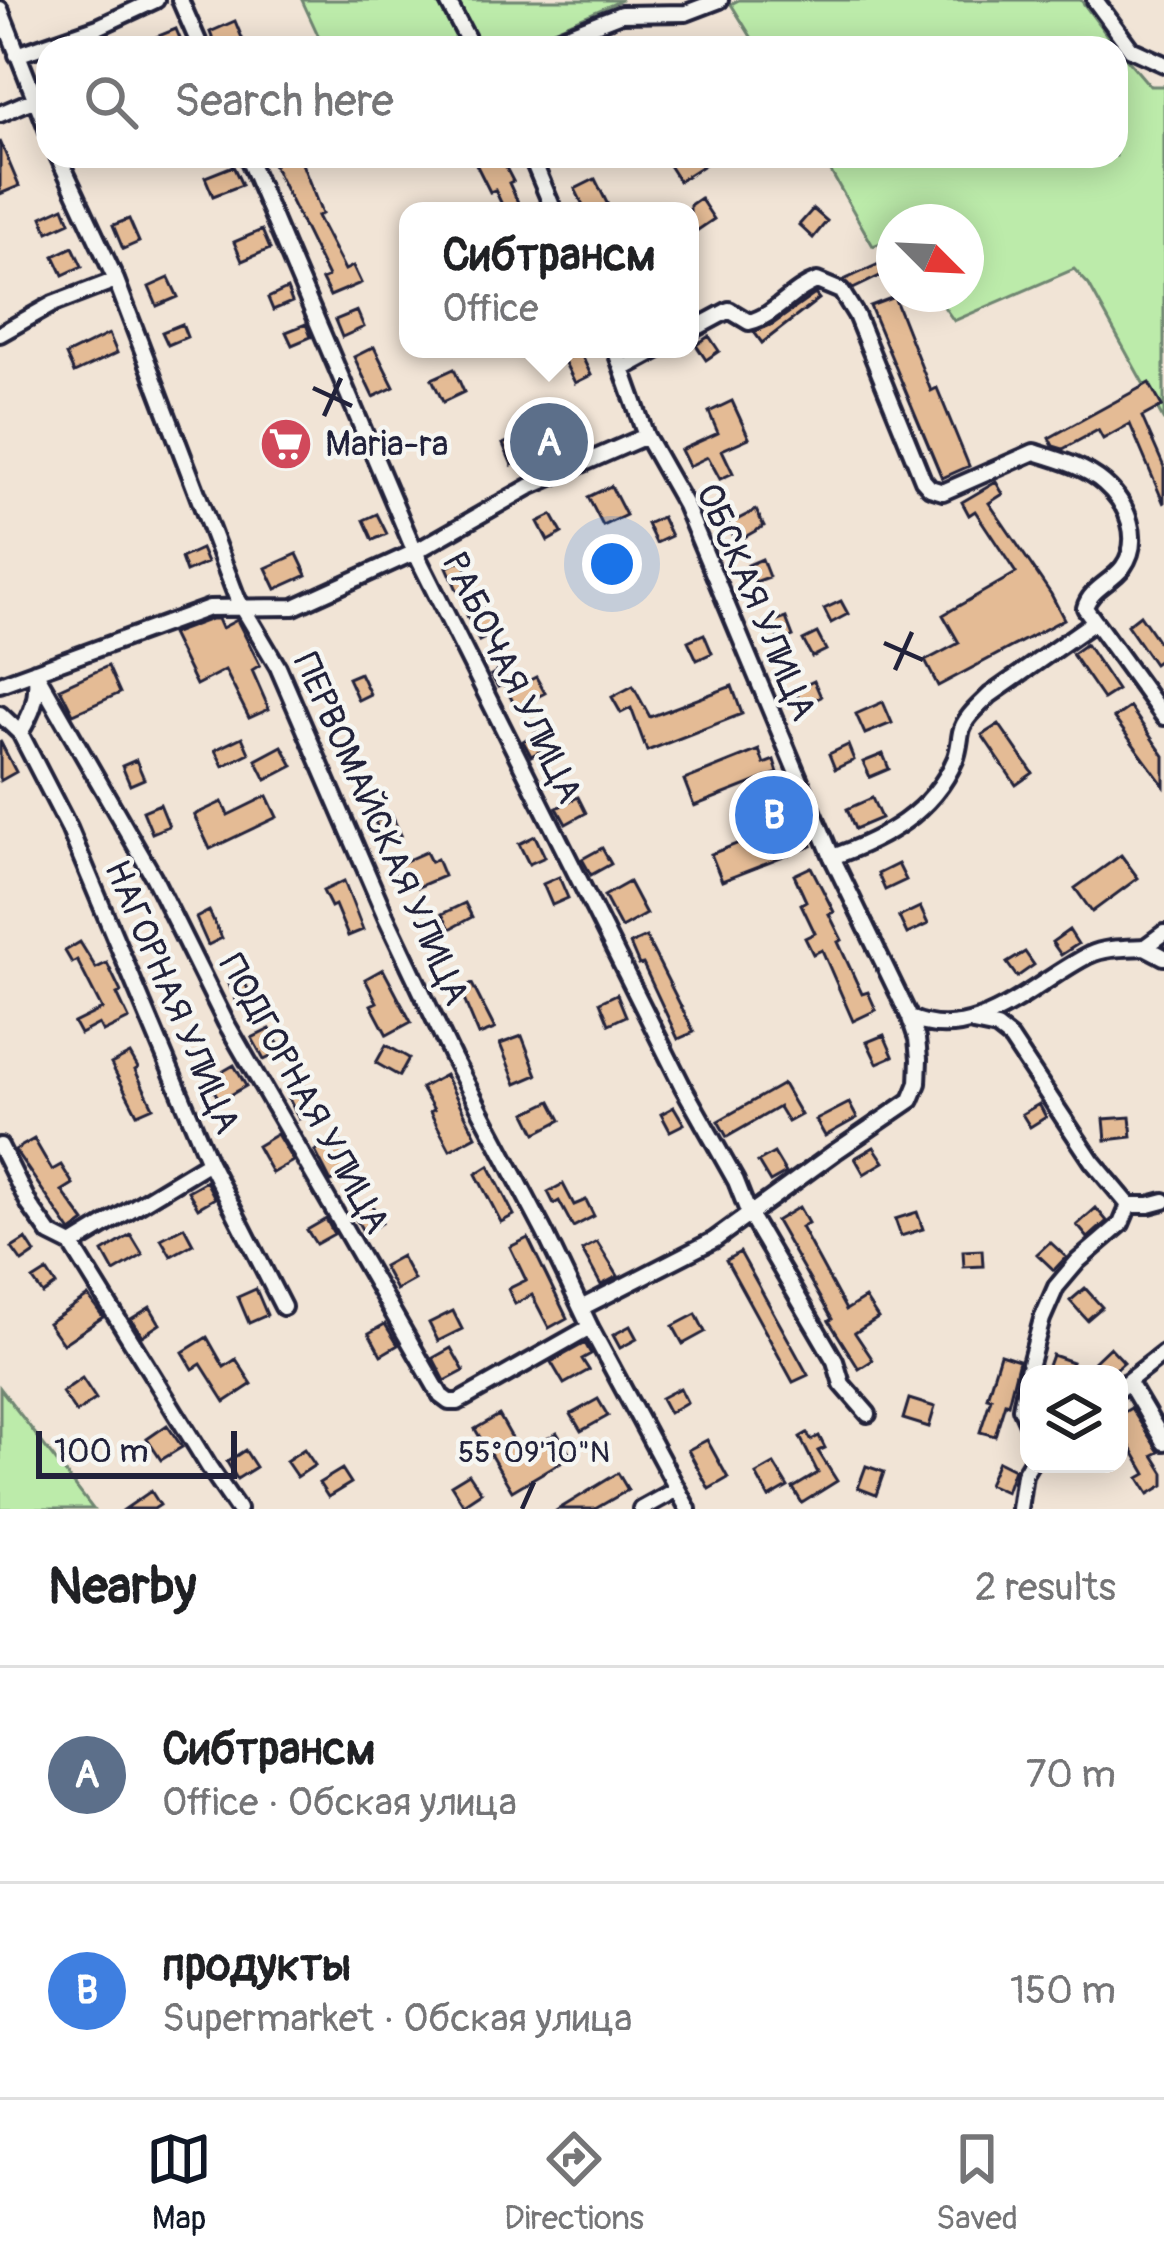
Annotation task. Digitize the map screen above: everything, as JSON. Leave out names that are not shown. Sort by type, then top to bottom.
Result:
[{"type":"street","points":[[70,36],[157,0]]},
{"type":"street","points":[[180,0],[196,36]]},
{"type":"street","points":[[447,0],[467,36]]},
{"type":"street","points":[[565,36],[621,14],[686,13],[720,0]]},
{"type":"street","points":[[1095,0],[1121,36]]},
{"type":"street","points":[[0,8],[35,99],[0,114]]},
{"type":"street","points":[[1128,45],[1164,64]]},
{"type":"street","points":[[17,55],[36,48]]},
{"type":"street","name":"ПЕРВОМАЙСКАЯ УЛИЦА","points":[[64,168],[116,280],[241,606],[278,667],[453,1058],[688,1509]]},
{"type":"street","name":"РАБОЧАЯ УЛИЦА","points":[[252,168],[416,552],[749,1214],[835,1361],[842,1384],[868,1414]]},
{"type":"street","points":[[536,168],[550,202]]},
{"type":"street","points":[[0,334],[53,304],[116,280]]},
{"type":"street","points":[[699,326],[729,310],[749,322],[759,320],[804,285],[817,281],[841,291],[856,315],[930,488],[943,491],[1034,452],[1106,484],[1134,533],[1131,553],[1120,570],[1088,598],[1085,608],[1164,717]]},
{"type":"street","name":"ОБСКАЯ УЛИЦА","points":[[620,358],[646,436],[685,505],[832,857],[917,1039],[917,1083],[911,1100],[749,1214]]},
{"type":"street","points":[[624,368],[642,358]]},
{"type":"street","points":[[0,684],[209,608],[294,608],[416,552],[529,487],[646,436]]},
{"type":"street","points":[[832,857],[871,844],[913,818],[950,770],[962,726],[975,710],[1094,622]]},
{"type":"street","points":[[20,733],[38,694],[35,671]]},
{"type":"street","name":"ПОДГОРНАЯ УЛИЦА","points":[[35,671],[153,876],[226,1022],[441,1396],[458,1402],[590,1328]]},
{"type":"street","name":"НАГОРНАЯ УЛИЦА","points":[[0,714],[20,733],[69,828],[209,1162],[283,1307]]},
{"type":"street","points":[[1145,947],[1164,933]]},
{"type":"street","points":[[973,1023],[1093,953],[1145,947],[1164,957]]},
{"type":"street","points":[[910,1018],[935,1026],[973,1023],[997,1028],[1011,1039],[1092,1161],[1129,1205],[1164,1201]]},
{"type":"street","points":[[0,1146],[30,1206],[50,1234],[72,1245],[238,1509]]},
{"type":"street","points":[[72,1245],[209,1162]]},
{"type":"street","points":[[1030,1365],[1056,1287],[1121,1224],[1129,1205]]},
{"type":"street","points":[[581,1308],[714,1240],[749,1214]]},
{"type":"street","points":[[1128,1382],[1164,1353]]},
{"type":"street","points":[[1128,1391],[1164,1442]]},
{"type":"street","points":[[1019,1509],[1025,1473]]},
{"type":"street","points":[[641,1509],[677,1489]]},
{"type":"green space","points":[[302,0],[622,0],[540,36],[318,36]]},
{"type":"green space","points":[[739,0],[1081,0],[1108,36],[751,36],[731,4]]},
{"type":"green space","points":[[1128,60],[1150,86],[1164,86],[1164,421],[1089,285],[1074,269],[984,308],[984,204],[876,204],[876,245],[829,168],[1128,168]]},
{"type":"green space","points":[[948,312],[975,312],[954,321]]},
{"type":"green space","points":[[0,1388],[93,1509],[0,1509]]},
{"type":"building","points":[[235,21],[241,36],[212,36],[210,32]]},
{"type":"building","points":[[0,141],[19,186],[0,194]]},
{"type":"building","points":[[234,168],[242,185],[213,196],[205,177]]},
{"type":"building","points":[[275,168],[304,168],[322,214],[317,216],[345,270],[353,266],[361,283],[330,296],[322,280],[328,277]]},
{"type":"building","points":[[478,168],[506,168],[518,202],[501,202],[495,190],[490,192]]},
{"type":"building","points":[[671,168],[699,168],[679,181]]},
{"type":"building","points":[[595,179],[606,202],[582,202],[575,189]]},
{"type":"building","points":[[700,198],[714,219],[699,229],[699,202],[694,202]]},
{"type":"building","points":[[64,207],[70,222],[48,232],[42,217]]},
{"type":"building","points":[[813,209],[827,221],[813,238],[799,225]]},
{"type":"building","points":[[129,219],[139,242],[123,249],[113,225]]},
{"type":"building","points":[[262,230],[270,249],[242,261],[234,242]]},
{"type":"building","points":[[73,247],[82,266],[63,275],[54,256]]},
{"type":"building","points":[[876,265],[876,278],[853,289],[844,280]]},
{"type":"building","points":[[169,278],[178,297],[157,306],[149,287]]},
{"type":"building","points":[[287,289],[292,302],[273,310],[268,298]]},
{"type":"building","points":[[815,294],[819,299],[762,343],[754,332]]},
{"type":"building","points":[[876,304],[876,312],[900,312],[931,391],[937,388],[969,466],[942,478],[870,306]]},
{"type":"building","points":[[357,311],[364,327],[342,337],[335,320]]},
{"type":"building","points":[[182,324],[187,337],[168,345],[162,332]]},
{"type":"building","points":[[306,324],[311,337],[292,345],[286,332]]},
{"type":"building","points":[[109,334],[117,353],[74,373],[66,355]]},
{"type":"building","points":[[709,336],[719,351],[706,360],[699,343]]},
{"type":"building","points":[[374,347],[394,387],[373,397],[354,357]]},
{"type":"building","points":[[583,358],[591,375],[575,383],[563,359]]},
{"type":"building","points":[[454,369],[464,392],[443,402],[432,379]]},
{"type":"building","points":[[1149,383],[1162,406],[1142,417],[1164,467],[1164,504],[1130,424],[1103,439],[1098,430],[1063,449],[1053,446],[1049,438]]},
{"type":"building","points":[[732,401],[749,438],[722,450],[733,473],[720,479],[708,457],[689,466],[681,450],[718,433],[709,412]]},
{"type":"building","points":[[552,422],[561,443],[512,465],[503,444]]},
{"type":"building","points":[[996,482],[1003,494],[989,503],[1064,619],[938,686],[925,661],[959,643],[943,615],[1016,573],[975,511],[969,515],[962,502]]},
{"type":"building","points":[[611,486],[626,515],[603,526],[588,497]]},
{"type":"building","points":[[756,510],[764,526],[736,542],[727,525]]},
{"type":"building","points":[[377,514],[387,534],[373,540],[364,520]]},
{"type":"building","points":[[552,515],[562,533],[548,541],[538,522]]},
{"type":"building","points":[[662,517],[671,536],[656,543],[647,524]]},
{"type":"building","points":[[201,549],[207,563],[186,572],[181,558]]},
{"type":"building","points":[[297,554],[307,575],[276,589],[266,568]]},
{"type":"building","points":[[762,559],[769,577],[755,582],[748,565]]},
{"type":"building","points":[[463,560],[474,585],[458,592],[447,567]]},
{"type":"building","points":[[841,601],[848,614],[831,623],[824,609]]},
{"type":"building","points":[[484,608],[495,633],[479,641],[467,616]]},
{"type":"building","points":[[1140,615],[1164,650],[1164,657],[1154,664],[1127,625]]},
{"type":"building","points":[[786,618],[793,636],[779,641],[772,623]]},
{"type":"building","points":[[218,619],[222,628],[237,620],[260,665],[252,670],[269,709],[249,718],[225,670],[196,685],[171,634]]},
{"type":"building","points":[[817,633],[826,650],[812,657],[803,640]]},
{"type":"building","points":[[704,634],[712,653],[697,660],[688,641]]},
{"type":"building","points":[[1086,644],[1117,690],[1103,699],[1072,654]]},
{"type":"building","points":[[108,666],[120,693],[73,714],[60,688]]},
{"type":"building","points":[[507,666],[518,686],[536,677],[545,693],[516,708],[504,684],[498,687],[491,675]]},
{"type":"building","points":[[360,673],[370,694],[358,700],[348,678]]},
{"type":"building","points":[[814,681],[821,697],[802,705],[795,690]]},
{"type":"building","points":[[633,686],[650,717],[732,686],[742,714],[647,751],[631,708],[621,713],[612,697]]},
{"type":"building","points":[[883,702],[892,723],[865,734],[856,714]]},
{"type":"building","points":[[1130,707],[1164,756],[1164,786],[1114,718]]},
{"type":"building","points":[[999,724],[1033,773],[1016,785],[982,735]]},
{"type":"building","points":[[543,729],[552,745],[531,756],[523,741]]},
{"type":"building","points":[[242,737],[249,753],[223,766],[215,750]]},
{"type":"building","points":[[0,741],[16,772],[0,781]]},
{"type":"building","points":[[848,745],[854,760],[835,769],[829,754]]},
{"type":"building","points":[[282,746],[293,766],[266,780],[256,760]]},
{"type":"building","points":[[759,750],[764,764],[774,760],[778,773],[694,806],[684,780]]},
{"type":"building","points":[[883,754],[889,769],[870,777],[863,762]]},
{"type":"building","points":[[136,760],[144,779],[130,785],[122,766]]},
{"type":"building","points":[[267,796],[277,817],[210,849],[194,815],[222,802],[228,815]]},
{"type":"building","points":[[578,797],[586,813],[566,824],[557,808]]},
{"type":"building","points":[[872,798],[881,818],[855,829],[847,809]]},
{"type":"building","points":[[160,804],[169,826],[152,833],[143,811]]},
{"type":"building","points":[[391,814],[401,835],[385,842],[375,822]]},
{"type":"building","points":[[802,818],[812,846],[722,881],[711,854]]},
{"type":"building","points":[[535,836],[545,857],[529,864],[519,844]]},
{"type":"building","points":[[602,848],[611,864],[591,875],[582,859]]},
{"type":"building","points":[[426,852],[431,862],[437,859],[444,876],[418,887],[414,879],[400,885],[392,867]]},
{"type":"building","points":[[1121,855],[1138,878],[1092,912],[1075,888]]},
{"type":"building","points":[[898,864],[906,880],[885,890],[878,874]]},
{"type":"building","points":[[811,867],[834,912],[829,914],[842,940],[838,942],[862,994],[868,992],[876,1010],[853,1021],[822,950],[813,954],[805,938],[815,933],[794,875]]},
{"type":"building","points":[[559,877],[568,898],[552,905],[543,884]]},
{"type":"building","points":[[344,881],[363,930],[348,936],[335,905],[331,907],[323,891]]},
{"type":"building","points":[[629,882],[646,914],[621,928],[604,896]]},
{"type":"building","points":[[465,903],[472,917],[450,929],[442,914]]},
{"type":"building","points":[[920,907],[928,924],[907,934],[899,917]]},
{"type":"building","points":[[209,911],[222,938],[208,945],[196,918]]},
{"type":"building","points":[[1069,930],[1078,944],[1061,955],[1052,942]]},
{"type":"building","points":[[646,937],[694,1032],[678,1039],[630,944]]},
{"type":"building","points":[[80,942],[96,968],[107,963],[129,1019],[103,1032],[99,1024],[80,1034],[74,1023],[102,1009],[77,960],[72,963],[65,951]]},
{"type":"building","points":[[1025,952],[1034,965],[1017,977],[1007,963]]},
{"type":"building","points":[[383,969],[411,1022],[387,1035],[371,1005],[377,1002],[365,979]]},
{"type":"building","points":[[242,976],[250,994],[236,1000],[228,982]]},
{"type":"building","points":[[472,984],[495,1029],[479,1035],[460,990]]},
{"type":"building","points":[[617,994],[626,1016],[609,1024],[600,1002]]},
{"type":"building","points":[[270,1029],[282,1051],[264,1060],[252,1038]]},
{"type":"building","points":[[884,1035],[893,1056],[877,1063],[867,1042]]},
{"type":"building","points":[[522,1036],[537,1075],[516,1084],[500,1044]]},
{"type":"building","points":[[386,1045],[409,1058],[399,1076],[376,1063]]},
{"type":"building","points":[[130,1054],[153,1107],[137,1114],[111,1064]]},
{"type":"building","points":[[234,1065],[246,1086],[220,1101],[208,1080]]},
{"type":"building","points":[[445,1075],[476,1136],[450,1150],[421,1088]]},
{"type":"building","points":[[783,1084],[801,1115],[788,1122],[779,1107],[727,1137],[718,1121]]},
{"type":"building","points":[[304,1085],[317,1109],[299,1119],[287,1095]]},
{"type":"building","points":[[551,1101],[561,1120],[536,1133],[526,1113]]},
{"type":"building","points":[[849,1103],[857,1118],[825,1136],[816,1120]]},
{"type":"building","points":[[1039,1104],[1046,1117],[1030,1127],[1022,1114]]},
{"type":"building","points":[[674,1107],[684,1124],[670,1131],[661,1114]]},
{"type":"building","points":[[1130,1117],[1132,1137],[1106,1140],[1104,1119]]},
{"type":"building","points":[[277,1134],[293,1161],[272,1173],[257,1146]]},
{"type":"building","points":[[34,1139],[52,1170],[61,1165],[73,1184],[62,1191],[85,1222],[71,1232],[15,1150]]},
{"type":"building","points":[[339,1139],[355,1170],[331,1182],[315,1151]]},
{"type":"building","points":[[874,1147],[884,1162],[864,1174],[855,1158]]},
{"type":"building","points":[[774,1153],[786,1173],[770,1182],[758,1162]]},
{"type":"building","points":[[489,1166],[514,1215],[501,1222],[476,1174]]},
{"type":"building","points":[[206,1181],[215,1198],[198,1208],[188,1191]]},
{"type":"building","points":[[563,1184],[574,1205],[586,1200],[594,1216],[573,1227],[559,1201],[554,1204],[548,1192]]},
{"type":"building","points":[[369,1200],[382,1223],[364,1233],[351,1210]]},
{"type":"building","points":[[799,1207],[808,1223],[801,1227],[846,1310],[865,1298],[878,1318],[855,1333],[873,1360],[859,1369],[776,1221]]},
{"type":"building","points":[[1096,1208],[1107,1221],[1088,1238],[1077,1225]]},
{"type":"building","points":[[917,1212],[923,1229],[901,1236],[895,1219]]},
{"type":"building","points":[[326,1219],[334,1234],[316,1244],[307,1230]]},
{"type":"building","points":[[184,1227],[193,1244],[171,1256],[161,1239]]},
{"type":"building","points":[[131,1235],[143,1255],[114,1272],[103,1252]]},
{"type":"building","points":[[528,1238],[567,1318],[549,1328],[532,1295],[515,1304],[508,1289],[526,1280],[510,1247]]},
{"type":"building","points":[[26,1239],[35,1253],[22,1262],[12,1248]]},
{"type":"building","points":[[597,1242],[618,1276],[601,1285],[582,1250]]},
{"type":"building","points":[[1050,1242],[1066,1257],[1054,1270],[1037,1254]]},
{"type":"building","points":[[982,1250],[983,1266],[964,1267],[963,1251]]},
{"type":"building","points":[[740,1252],[808,1375],[793,1382],[726,1260]]},
{"type":"building","points":[[401,1256],[414,1280],[396,1290],[383,1266]]},
{"type":"building","points":[[47,1271],[56,1285],[43,1294],[33,1280]]},
{"type":"building","points":[[1085,1288],[1102,1307],[1087,1320],[1070,1301]]},
{"type":"building","points":[[256,1289],[267,1315],[249,1323],[238,1297]]},
{"type":"building","points":[[88,1296],[103,1317],[63,1344],[48,1323]]},
{"type":"building","points":[[150,1307],[160,1324],[142,1336],[131,1319]]},
{"type":"building","points":[[453,1311],[462,1329],[438,1341],[429,1323]]},
{"type":"building","points":[[696,1314],[705,1332],[683,1344],[673,1326]]},
{"type":"building","points":[[385,1324],[398,1345],[381,1355],[369,1333]]},
{"type":"building","points":[[630,1326],[637,1339],[620,1348],[613,1335]]},
{"type":"building","points":[[207,1337],[224,1367],[236,1359],[252,1384],[225,1402],[201,1364],[193,1369],[183,1352]]},
{"type":"building","points":[[585,1343],[591,1354],[582,1359],[589,1370],[564,1384],[551,1362]]},
{"type":"building","points":[[1110,1347],[1124,1362],[1120,1365],[1092,1364]]},
{"type":"building","points":[[451,1348],[464,1371],[445,1381],[433,1358]]},
{"type":"building","points":[[1000,1354],[1019,1360],[995,1436],[980,1432]]},
{"type":"building","points":[[1052,1355],[1072,1362],[1071,1365],[1048,1365]]},
{"type":"building","points":[[82,1378],[96,1399],[76,1413],[62,1392]]},
{"type":"building","points":[[680,1388],[687,1402],[669,1413],[661,1398]]},
{"type":"building","points":[[598,1399],[608,1416],[581,1431],[571,1414]]},
{"type":"building","points":[[909,1399],[935,1407],[929,1427],[903,1419]]},
{"type":"building","points":[[1128,1410],[1159,1452],[1153,1455],[1164,1473],[1164,1485],[1149,1494],[1139,1478],[1146,1474],[1128,1443]]},
{"type":"building","points":[[499,1415],[521,1454],[557,1433],[571,1456],[512,1491],[475,1429]]},
{"type":"building","points":[[167,1425],[182,1447],[161,1460],[147,1439]]},
{"type":"building","points":[[807,1433],[811,1440],[819,1436],[825,1448],[818,1451],[837,1481],[802,1503],[793,1488],[818,1473],[800,1437]]},
{"type":"building","points":[[707,1440],[728,1478],[709,1489],[688,1450]]},
{"type":"building","points":[[304,1449],[315,1465],[297,1477],[286,1461]]},
{"type":"building","points":[[245,1450],[256,1467],[237,1479],[227,1462]]},
{"type":"building","points":[[998,1461],[1014,1469],[1006,1492],[988,1484]]},
{"type":"building","points":[[774,1464],[788,1487],[769,1498],[756,1474]]},
{"type":"building","points":[[866,1466],[884,1472],[876,1495],[858,1488]]},
{"type":"building","points":[[342,1469],[351,1483],[328,1497],[319,1483]]},
{"type":"building","points":[[618,1473],[628,1490],[595,1509],[559,1509]]},
{"type":"building","points":[[469,1474],[481,1492],[463,1504],[451,1485]]},
{"type":"building","points":[[151,1491],[160,1505],[125,1509]]},
{"type":"place","name":"Сибтрансм","points":[[549,442]]},
{"type":"place","name":"Maria-ra","points":[[286,444]]},
{"type":"place","name":"продукты","points":[[774,815]]}]
